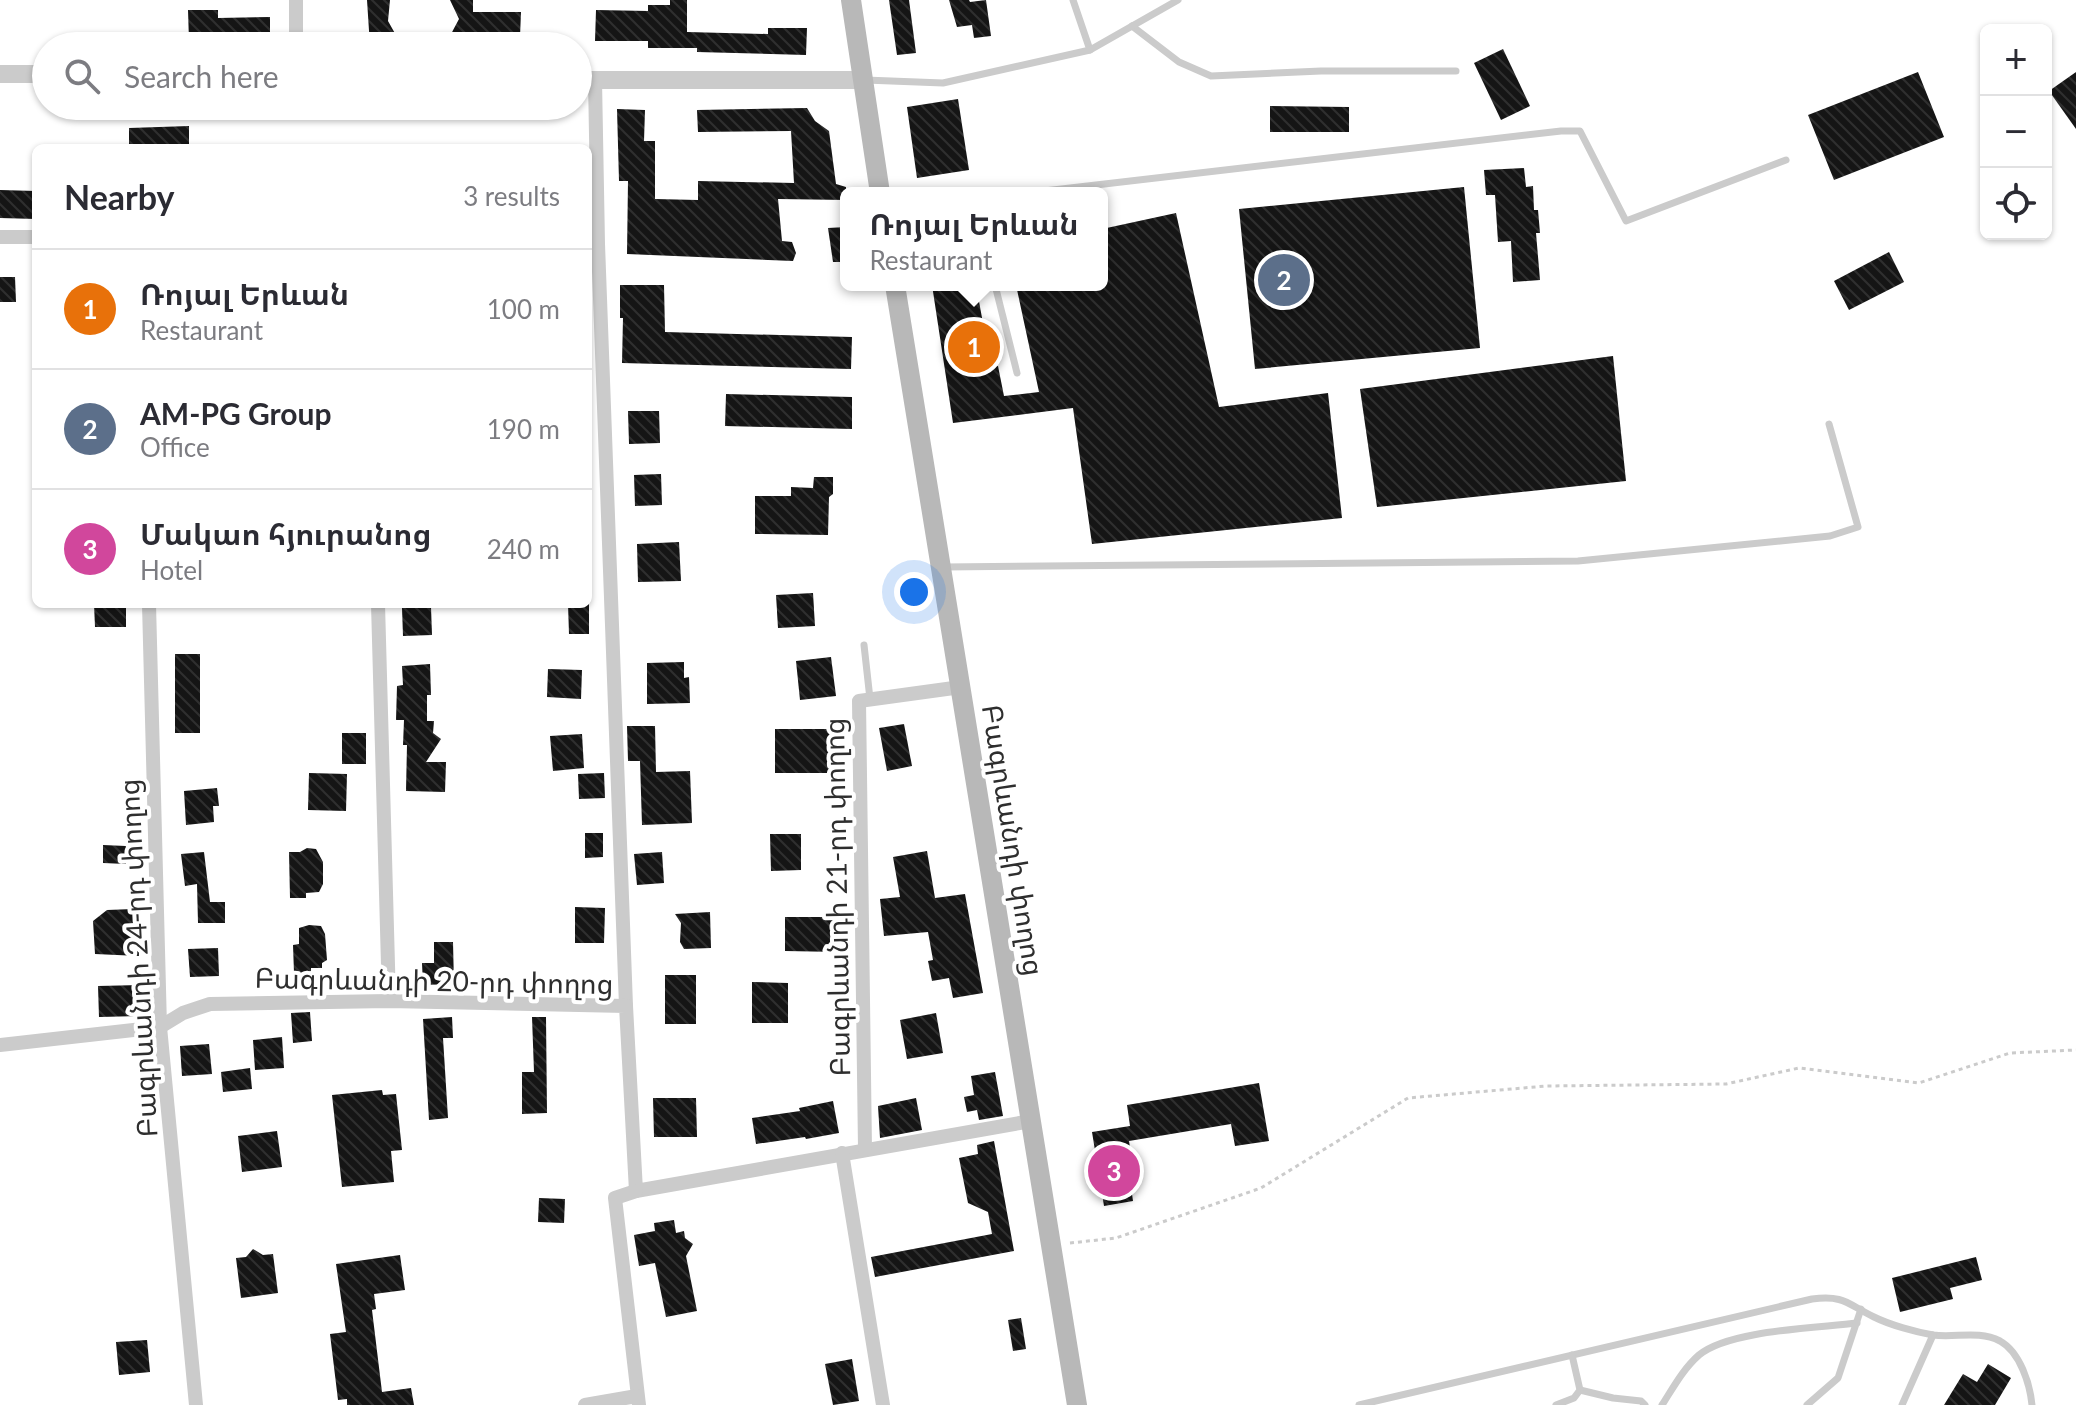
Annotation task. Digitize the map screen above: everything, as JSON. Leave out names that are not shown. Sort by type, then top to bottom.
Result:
[{"type":"main road","points":[[851,0],[879,187]]},
{"type":"main road","name":"Բագրևանդի փողոց","points":[[896,291],[1077,1405]]},
{"type":"street","points":[[296,0],[296,32]]},
{"type":"street","points":[[0,74],[32,74]]},
{"type":"street","points":[[592,80],[861,80]]},
{"type":"street","points":[[588,120],[589,144]]},
{"type":"street","points":[[592,221],[626,1006]]},
{"type":"street","points":[[0,237],[32,237]]},
{"type":"street","name":"Բագրևանդի 24-րդ փողոց","points":[[149,608],[160,1027],[196,1405]]},
{"type":"street","points":[[378,608],[389,1001]]},
{"type":"street","name":"Բագրևանդի 21-րդ փողոց","points":[[865,1149],[859,701],[961,687]]},
{"type":"street","name":"Բագրևանդի 20-րդ փողոց","points":[[0,1045],[160,1027],[183,1013],[210,1004],[389,1001],[626,1006],[636,1191]]},
{"type":"street","points":[[585,1405],[638,1401],[615,1198],[636,1191],[1031,1121]]},
{"type":"street","points":[[842,1153],[883,1405]]},
{"type":"lane","points":[[1073,0],[1090,50]]},
{"type":"lane","points":[[1156,0],[1157,12]]},
{"type":"lane","points":[[861,80],[943,83],[1090,50],[1178,0]]},
{"type":"lane","points":[[1132,26],[1179,62],[1211,76],[1321,71],[1456,71]]},
{"type":"lane","points":[[1079,187],[1580,131],[1626,221],[1786,160]]},
{"type":"lane","points":[[996,291],[1017,373]]},
{"type":"lane","points":[[942,567],[1578,561],[1830,536],[1858,527],[1829,424]]},
{"type":"lane","points":[[864,645],[870,699]]},
{"type":"lane","points":[[1359,1405],[1833,1296],[1848,1300],[1875,1318],[1933,1335],[1982,1334],[2002,1342],[2018,1359],[2032,1405]]},
{"type":"lane","points":[[1807,1405],[1838,1378],[1861,1309]]},
{"type":"lane","points":[[1662,1405],[1684,1371],[1701,1353],[1747,1337],[1857,1323]]},
{"type":"lane","points":[[1902,1405],[1933,1335]]},
{"type":"lane","points":[[1556,1405],[1574,1398],[1580,1390],[1572,1355]]},
{"type":"lane","points":[[1580,1390],[1641,1401],[1645,1405]]},
{"type":"path","points":[[1051,1245],[1116,1238],[1261,1188],[1408,1098],[1546,1086],[1726,1084],[1799,1068],[1919,1083],[2010,1053],[2076,1050]]},
{"type":"building","points":[[367,0],[390,0],[388,21],[394,32],[369,32]]},
{"type":"building","points":[[450,0],[473,0],[473,12],[521,12],[520,32],[452,32],[459,19]]},
{"type":"building","points":[[670,0],[687,0],[687,32],[768,34],[768,28],[807,28],[806,55],[697,52],[697,48],[648,48],[648,41],[595,41],[596,10],[648,11],[648,5],[670,5]]},
{"type":"building","points":[[889,0],[909,0],[916,53],[897,55]]},
{"type":"building","points":[[949,0],[986,0],[991,36],[974,38],[972,25],[957,27]]},
{"type":"building","points":[[188,10],[218,10],[218,18],[270,17],[270,32],[189,32]]},
{"type":"building","points":[[1503,49],[1530,106],[1501,120],[1474,63]]},
{"type":"building","points":[[1918,72],[1944,137],[1834,180],[1808,115]]},
{"type":"building","points":[[2076,72],[2076,129],[2052,95],[2052,89]]},
{"type":"building","points":[[958,99],[969,170],[917,178],[907,107]]},
{"type":"building","points":[[1270,106],[1349,107],[1349,132],[1270,132]]},
{"type":"building","points":[[807,108],[815,121],[829,131],[836,184],[846,187],[840,187],[840,200],[778,199],[782,241],[792,242],[796,253],[793,261],[627,254],[628,181],[619,181],[617,109],[645,110],[644,141],[655,141],[655,199],[698,200],[698,181],[794,183],[791,131],[698,132],[697,110]]},
{"type":"building","points":[[189,126],[189,144],[129,144],[129,128]]},
{"type":"building","points":[[1524,168],[1526,187],[1533,186],[1534,210],[1538,210],[1540,233],[1536,233],[1540,280],[1513,282],[1511,241],[1498,242],[1495,195],[1486,195],[1484,170]]},
{"type":"building","points":[[1464,187],[1480,348],[1255,369],[1239,209]]},
{"type":"building","points":[[0,190],[32,191],[32,219],[0,218]]},
{"type":"building","points":[[1176,213],[1219,407],[1328,393],[1342,518],[1092,544],[1073,408],[953,423],[933,291],[977,291],[991,367],[998,366],[1004,396],[1039,392],[1017,291],[1108,291],[1108,228]]},
{"type":"building","points":[[840,227],[840,262],[833,262],[828,228]]},
{"type":"building","points":[[1889,252],[1904,282],[1849,310],[1834,281]]},
{"type":"building","points":[[0,277],[15,277],[16,302],[0,302]]},
{"type":"building","points":[[620,285],[664,285],[665,332],[852,337],[851,369],[622,363]]},
{"type":"building","points":[[1613,356],[1626,481],[1377,507],[1360,389]]},
{"type":"building","points":[[726,394],[852,397],[852,429],[725,426]]},
{"type":"building","points":[[628,411],[659,411],[660,443],[629,444]]},
{"type":"building","points":[[661,474],[662,505],[635,506],[634,475]]},
{"type":"building","points":[[814,477],[833,477],[828,535],[755,534],[755,496],[791,496],[791,487],[813,488]]},
{"type":"building","points":[[679,542],[681,581],[638,582],[637,544]]},
{"type":"building","points":[[813,593],[815,626],[778,628],[776,595]]},
{"type":"building","points":[[94,608],[126,608],[126,627],[95,627]]},
{"type":"building","points":[[402,608],[431,608],[432,635],[403,636]]},
{"type":"building","points":[[568,608],[589,608],[589,634],[569,634]]},
{"type":"building","points":[[175,654],[200,654],[200,733],[175,733]]},
{"type":"building","points":[[831,657],[836,696],[800,700],[796,661]]},
{"type":"building","points":[[684,662],[684,678],[689,677],[690,703],[647,704],[647,663]]},
{"type":"building","points":[[430,664],[431,695],[427,695],[427,721],[434,721],[433,733],[441,739],[426,762],[446,762],[445,792],[406,791],[407,745],[403,745],[404,720],[396,720],[397,686],[403,685],[402,666]]},
{"type":"building","points":[[548,669],[582,670],[581,699],[547,697]]},
{"type":"building","points":[[904,724],[912,766],[887,771],[879,728]]},
{"type":"building","points":[[627,726],[655,726],[656,772],[690,771],[692,823],[642,825],[640,761],[628,761]]},
{"type":"building","points":[[775,729],[835,729],[835,773],[775,773]]},
{"type":"building","points":[[342,733],[366,733],[366,764],[342,764]]},
{"type":"building","points":[[582,734],[584,768],[553,771],[550,736]]},
{"type":"building","points":[[309,773],[347,774],[346,811],[308,810]]},
{"type":"building","points":[[604,773],[605,798],[579,799],[578,774]]},
{"type":"building","points":[[217,788],[219,806],[213,806],[214,822],[186,825],[184,791]]},
{"type":"building","points":[[585,833],[603,833],[603,857],[585,858]]},
{"type":"building","points":[[770,834],[801,834],[801,870],[771,871]]},
{"type":"building","points":[[103,845],[126,846],[126,864],[103,863]]},
{"type":"building","points":[[316,849],[323,862],[323,884],[319,892],[306,893],[306,898],[290,898],[289,852]]},
{"type":"building","points":[[927,851],[935,898],[965,894],[983,993],[953,998],[949,978],[932,981],[928,961],[933,960],[928,932],[884,936],[880,899],[900,897],[893,857]]},
{"type":"building","points":[[204,852],[210,902],[225,902],[225,923],[198,923],[197,884],[185,886],[181,854]]},
{"type":"building","points":[[662,852],[664,883],[637,885],[634,854]]},
{"type":"building","points":[[575,907],[605,908],[604,943],[575,943]]},
{"type":"building","points":[[133,909],[134,933],[139,933],[139,956],[95,954],[93,921],[107,910]]},
{"type":"building","points":[[710,912],[711,948],[684,949],[680,942],[681,923],[675,914]]},
{"type":"building","points":[[785,917],[839,917],[839,952],[785,951]]},
{"type":"building","points":[[321,926],[325,934],[327,960],[322,963],[322,968],[311,968],[311,973],[294,973],[293,945],[299,944],[299,928]]},
{"type":"building","points":[[434,942],[453,942],[454,984],[423,985],[422,963],[434,963]]},
{"type":"building","points":[[218,948],[219,976],[190,977],[188,949]]},
{"type":"building","points":[[665,975],[696,975],[696,1024],[665,1024]]},
{"type":"building","points":[[752,982],[788,983],[788,1023],[752,1023]]},
{"type":"building","points":[[140,985],[141,1016],[99,1017],[98,986]]},
{"type":"building","points":[[310,1012],[312,1041],[293,1043],[291,1013]]},
{"type":"building","points":[[936,1013],[943,1053],[907,1059],[900,1020]]},
{"type":"building","points":[[452,1017],[453,1038],[443,1038],[448,1118],[429,1120],[423,1019]]},
{"type":"building","points":[[532,1017],[546,1017],[547,1113],[522,1114],[522,1072],[534,1072]]},
{"type":"building","points":[[282,1037],[284,1068],[255,1070],[253,1040]]},
{"type":"building","points":[[209,1044],[212,1074],[182,1076],[180,1046]]},
{"type":"building","points":[[250,1068],[252,1089],[223,1092],[221,1072]]},
{"type":"building","points":[[995,1072],[1003,1116],[979,1120],[977,1110],[967,1112],[964,1097],[974,1095],[971,1076]]},
{"type":"building","points":[[1259,1083],[1269,1141],[1235,1146],[1231,1124],[1129,1141],[1136,1186],[1131,1187],[1133,1201],[1104,1206],[1092,1132],[1130,1126],[1127,1105]]},
{"type":"building","points":[[382,1090],[383,1095],[396,1094],[402,1150],[391,1151],[394,1182],[342,1187],[332,1095]]},
{"type":"building","points":[[653,1098],[696,1098],[697,1137],[654,1137]]},
{"type":"building","points":[[916,1098],[922,1130],[880,1138],[878,1106]]},
{"type":"building","points":[[833,1101],[839,1133],[756,1144],[752,1118],[800,1111],[799,1108]]},
{"type":"building","points":[[277,1131],[282,1167],[242,1172],[238,1136]]},
{"type":"building","points":[[994,1141],[1014,1251],[875,1277],[871,1257],[992,1234],[988,1212],[968,1203],[959,1158],[978,1154],[977,1145]]},
{"type":"building","points":[[539,1198],[565,1199],[564,1223],[538,1222]]},
{"type":"building","points":[[674,1220],[676,1233],[684,1231],[685,1238],[693,1244],[686,1256],[697,1311],[666,1317],[655,1263],[639,1266],[634,1235],[655,1231],[654,1223]]},
{"type":"building","points":[[253,1249],[263,1255],[273,1254],[278,1293],[241,1298],[236,1258],[246,1257]]},
{"type":"building","points":[[400,1255],[405,1290],[374,1294],[376,1309],[372,1310],[382,1392],[411,1388],[414,1405],[347,1405],[347,1399],[338,1400],[330,1334],[346,1332],[336,1264]]},
{"type":"building","points":[[1976,1257],[1982,1280],[1950,1288],[1953,1299],[1900,1312],[1892,1278]]},
{"type":"building","points":[[1021,1318],[1026,1349],[1013,1351],[1008,1320]]},
{"type":"building","points":[[147,1340],[150,1372],[119,1375],[116,1342]]},
{"type":"building","points":[[852,1359],[859,1401],[833,1405],[825,1364]]},
{"type":"building","points":[[1988,1364],[2011,1378],[1995,1405],[1944,1405],[1963,1374],[1977,1382]]},
{"type":"place","name":"AM-PG Group","points":[[1284,280]]},
{"type":"place","name":"Ռոյալ Երևան","points":[[974,347]]},
{"type":"place","name":"Մակաո հյուրանոց","points":[[1114,1171]]}]
